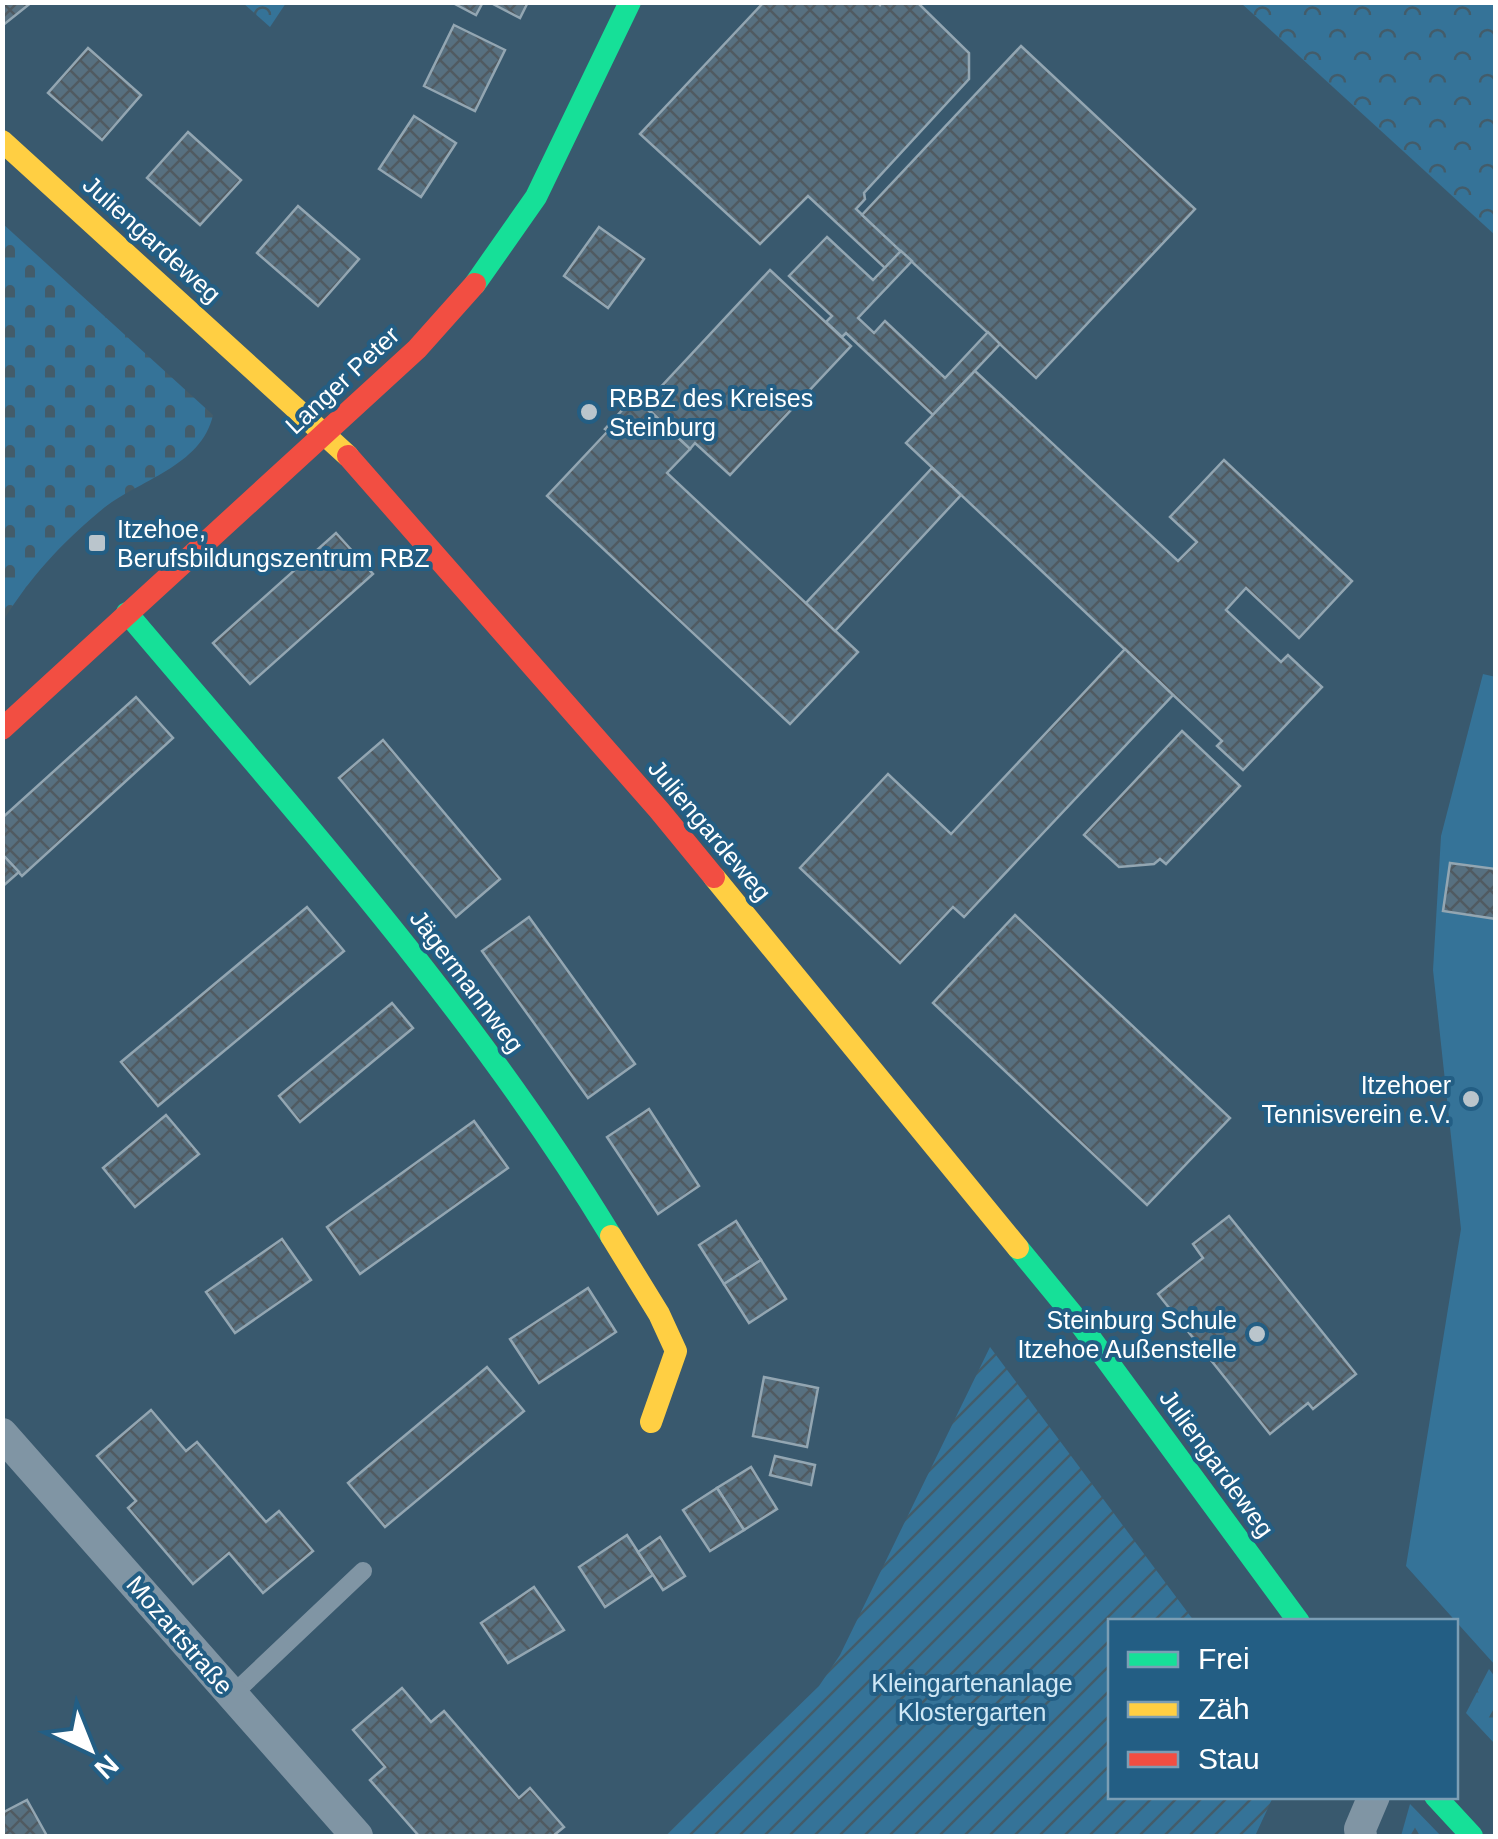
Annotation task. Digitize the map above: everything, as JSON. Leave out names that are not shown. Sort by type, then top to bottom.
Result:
[{"type":"street","name":"Langer Peter","points":[[2,729],[417,349],[465,298],[526,212],[591,88],[630,2]]},
{"type":"street","name":"Juliengardeweg","points":[[2,141],[354,461],[648,797],[1078,1321],[1297,1619]]},
{"type":"street","name":"Jägermannweg","points":[[127,614],[416,954],[592,1204],[659,1314],[676,1350],[650,1422]]},
{"type":"street","name":"Mozartstraße","points":[[2,1434],[357,1836]]},
{"type":"street","points":[[1360,1836],[1373,1799]]},
{"type":"street","points":[[1439,1799],[1472,1836]]},
{"type":"lane","points":[[232,1695],[363,1571]]},
{"type":"green space","points":[[243,3],[286,3],[270,27]]},
{"type":"green space","points":[[1241,3],[1495,3],[1495,235]]},
{"type":"green space","points":[[3,224],[213,415],[206,433],[181,461],[114,501],[71,537],[35,576],[3,621]]},
{"type":"green space","name":"Itzehoer Tennisverein e.V.","points":[[1483,674],[1496,677],[1495,1665],[1458,1624],[1458,1619],[1454,1619],[1406,1566],[1461,1229],[1433,970],[1441,836]]},
{"type":"green space","name":"Kleingartenanlage Klostergarten","points":[[990,1347],[1193,1619],[1108,1619],[1108,1799],[1272,1799],[1255,1836],[665,1836],[819,1686],[840,1655]]},
{"type":"green space","points":[[1489,1669],[1495,1677],[1495,1744],[1466,1713]]},
{"type":"green space","points":[[1410,1804],[1441,1836],[1401,1836]]},
{"type":"building","points":[[2,2],[32,2],[2,26]]},
{"type":"building","points":[[451,2],[483,2],[476,15]]},
{"type":"building","points":[[489,2],[528,2],[520,18]]},
{"type":"building","points":[[764,2],[917,2],[969,53],[969,79],[864,193],[865,199],[856,209],[901,251],[885,268],[808,196],[760,244],[640,134]]},
{"type":"building","points":[[454,25],[505,50],[475,111],[424,86]]},
{"type":"building","points":[[1021,46],[1195,209],[1036,378],[862,215]]},
{"type":"building","points":[[88,48],[141,95],[102,140],[48,93]]},
{"type":"building","points":[[414,116],[456,143],[421,197],[379,169]]},
{"type":"building","points":[[188,132],[241,180],[200,225],[147,178]]},
{"type":"building","points":[[298,206],[359,259],[318,306],[257,253]]},
{"type":"building","points":[[599,227],[644,259],[608,308],[564,276]]},
{"type":"building","points":[[827,237],[873,280],[901,251],[912,261],[858,318],[874,333],[885,321],[945,378],[988,332],[1000,344],[933,415],[846,333],[842,337],[826,322],[832,316],[789,276]]},
{"type":"building","points":[[770,270],[851,346],[730,475],[695,443],[690,449],[644,405]]},
{"type":"building","points":[[975,371],[1178,561],[1197,542],[1170,517],[1224,460],[1352,581],[1299,638],[1246,588],[1226,610],[1281,662],[1288,655],[1322,687],[1243,770],[1217,746],[1222,741],[906,443]]},
{"type":"building","points":[[634,397],[690,449],[667,473],[858,652],[790,724],[547,496]]},
{"type":"building","points":[[932,468],[961,495],[835,631],[806,603]]},
{"type":"building","points":[[336,533],[373,574],[250,684],[213,643]]},
{"type":"building","points":[[1125,649],[1173,695],[964,917],[953,907],[900,963],[800,868],[888,774],[951,834]]},
{"type":"building","points":[[136,697],[173,738],[22,876],[2,854],[2,818]]},
{"type":"building","points":[[1182,731],[1240,786],[1166,864],[1160,859],[1154,864],[1119,867],[1084,835]]},
{"type":"building","points":[[383,740],[500,879],[456,917],[339,778]]},
{"type":"building","points":[[2,854],[19,872],[2,887]]},
{"type":"building","points":[[1450,863],[1496,869],[1496,919],[1443,911]]},
{"type":"building","points":[[307,907],[344,951],[158,1106],[121,1062]]},
{"type":"building","points":[[1015,915],[1230,1118],[1147,1205],[933,1003]]},
{"type":"building","points":[[529,917],[635,1064],[588,1098],[482,951]]},
{"type":"building","points":[[392,1003],[413,1028],[300,1122],[279,1096]]},
{"type":"building","points":[[649,1109],[699,1186],[658,1214],[607,1137]]},
{"type":"building","points":[[166,1115],[199,1154],[135,1207],[103,1168]]},
{"type":"building","points":[[474,1121],[508,1168],[360,1274],[327,1227]]},
{"type":"building","name":"Steinburg Schule Itzehoe Außenstelle","points":[[1229,1216],[1356,1374],[1313,1409],[1308,1403],[1270,1434],[1158,1294],[1203,1258],[1193,1244]]},
{"type":"building","points":[[736,1221],[761,1260],[724,1284],[699,1245]]},
{"type":"building","points":[[282,1239],[311,1280],[235,1333],[206,1292]]},
{"type":"building","points":[[761,1260],[786,1299],[749,1323],[724,1284]]},
{"type":"building","points":[[588,1288],[616,1332],[539,1383],[510,1339]]},
{"type":"building","points":[[487,1367],[524,1411],[385,1527],[348,1483]]},
{"type":"building","points":[[764,1377],[818,1388],[807,1447],[753,1436]]},
{"type":"building","points":[[151,1410],[186,1451],[197,1442],[266,1522],[279,1511],[313,1551],[263,1593],[229,1553],[193,1584],[128,1508],[136,1501],[97,1456]]},
{"type":"building","points":[[775,1456],[815,1465],[811,1485],[770,1475]]},
{"type":"building","points":[[751,1467],[777,1509],[744,1530],[717,1488]]},
{"type":"building","points":[[717,1488],[744,1530],[710,1551],[683,1510]]},
{"type":"building","points":[[627,1535],[653,1575],[605,1607],[579,1567]]},
{"type":"building","points":[[660,1537],[685,1576],[663,1590],[638,1552]]},
{"type":"building","points":[[534,1587],[564,1630],[508,1663],[481,1623]]},
{"type":"building","points":[[402,1688],[431,1722],[444,1711],[519,1798],[530,1788],[564,1827],[553,1836],[419,1836],[370,1780],[385,1767],[353,1730]]},
{"type":"building","points":[[27,1800],[47,1836],[2,1836],[2,1813]]},
{"type":"traffic: fast","points":[[475,284],[536,197],[630,2]]},
{"type":"traffic: fast","points":[[127,613],[319,839],[442,993],[558,1153],[611,1236]]},
{"type":"traffic: fast","points":[[1018,1248],[1078,1321],[1297,1619]]},
{"type":"traffic: fast","points":[[1438,1799],[1472,1836]]},
{"type":"traffic: slow","points":[[2,141],[348,456]]},
{"type":"traffic: slow","points":[[714,877],[1018,1248]]},
{"type":"traffic: slow","points":[[611,1236],[659,1314],[676,1351],[651,1422]]},
{"type":"traffic: jam","points":[[2,729],[417,349],[475,284]]},
{"type":"traffic: jam","points":[[348,456],[714,877]]},
{"type":"place","name":"RBBZ des Kreises Steinburg","points":[[589,412]]},
{"type":"place","name":"Itzehoe, Berufsbildungszentrum RBZ","points":[[97,543]]},
{"type":"place","name":"Itzehoer Tennisverein e.V.","points":[[1471,1099]]},
{"type":"place","name":"Steinburg Schule Itzehoe Außenstelle","points":[[1257,1334]]}]
